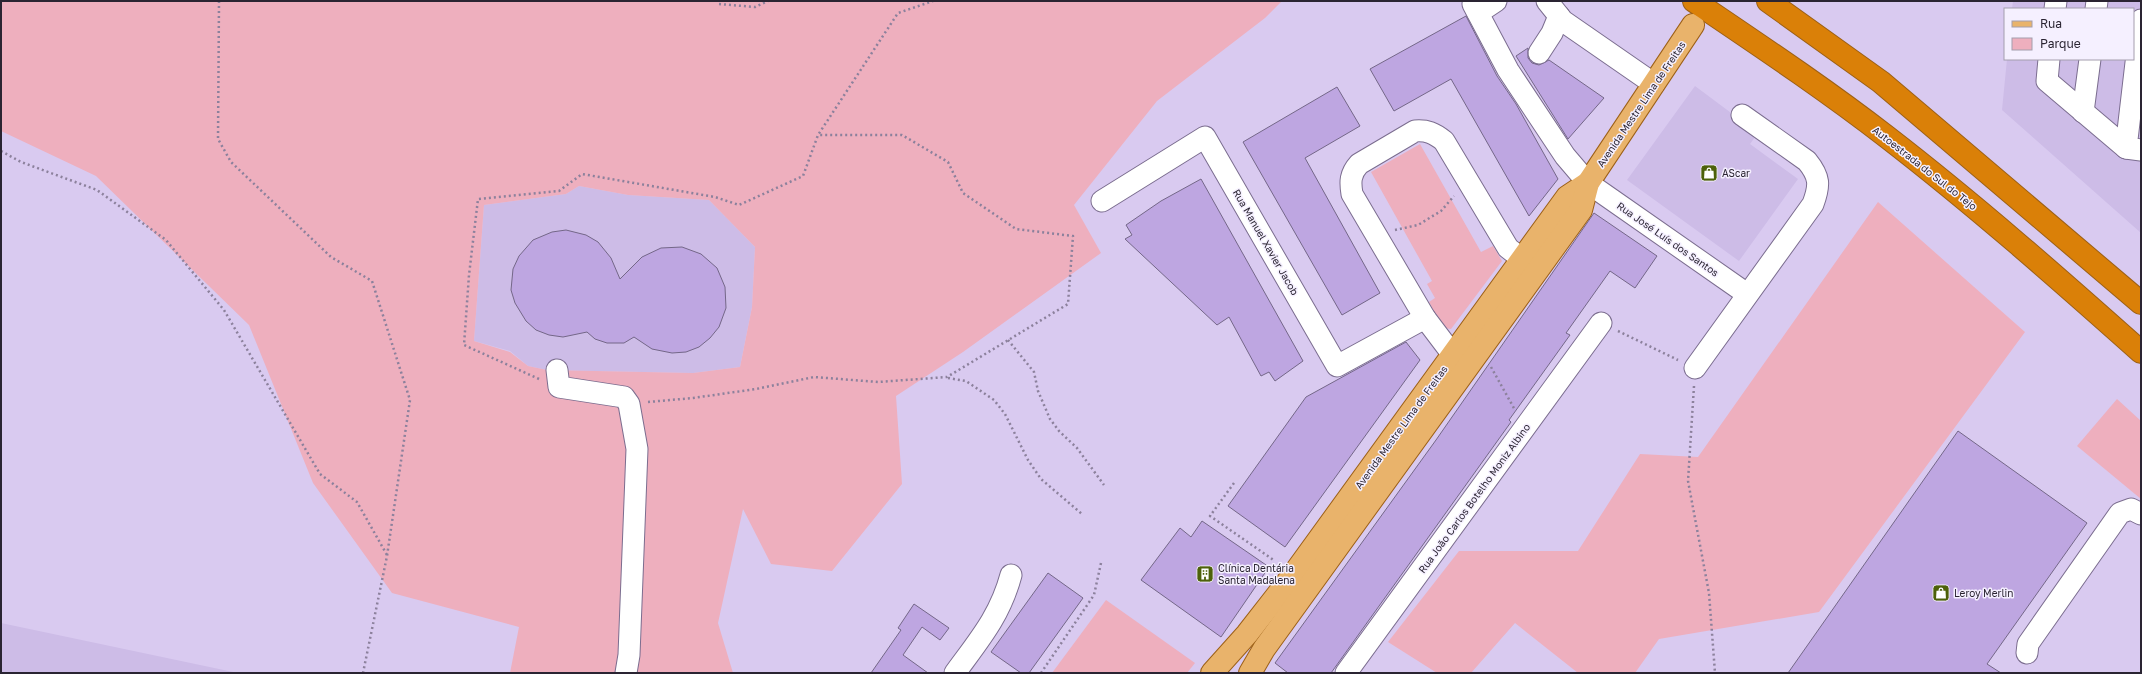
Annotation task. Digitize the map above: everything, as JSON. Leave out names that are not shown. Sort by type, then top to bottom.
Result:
[{"type":"highway","name":"Autoestrada do Sul do Tejo","points":[[1694,1],[1829,94],[1887,137],[1976,208],[2141,352]]},
{"type":"highway","points":[[1768,1],[1881,82],[2141,303]]},
{"type":"main road","name":"Avenida Mestre Lima de Freitas","points":[[1250,673],[1264,649],[1581,210],[1588,183],[1693,25]]},
{"type":"main road","name":"Avenida Mestre Lima de Freitas","points":[[1212,673],[1247,634],[1293,575],[1567,197],[1588,183]]},
{"type":"street","name":"Rua José Luís dos Santos","points":[[1496,1],[1475,8],[1508,70],[1564,156],[1588,183],[1747,294]]},
{"type":"street","points":[[1539,53],[1552,33],[1553,8]]},
{"type":"street","points":[[1553,8],[1563,21],[1654,84]]},
{"type":"street","points":[[2134,149],[2141,20]]},
{"type":"street","points":[[2049,60],[2047,81],[2083,112],[2134,149]]},
{"type":"street","points":[[2083,112],[2090,60]]},
{"type":"street","points":[[1695,368],[1813,204],[1819,186],[1815,170],[1807,161],[1742,115]]},
{"type":"street","points":[[1453,355],[1425,318],[1352,194],[1350,182],[1353,171],[1358,164],[1415,131],[1424,130],[1435,133],[1444,141],[1508,248],[1522,259]]},
{"type":"street","name":"Rua Manuel Xavier Jacob","points":[[1102,201],[1205,137],[1337,366],[1425,318]]},
{"type":"street","name":"Rua João Carlos Botelho Moniz Albino","points":[[1346,673],[1601,323]]},
{"type":"street","points":[[558,378],[624,397],[629,404],[637,449],[629,655],[626,673]]},
{"type":"street","points":[[2027,653],[2028,644],[2120,513],[2131,509],[2141,514]]},
{"type":"street","points":[[955,673],[995,617],[1005,596],[1011,575]]},
{"type":"path","points":[[219,1],[218,139],[231,162],[331,257],[372,281],[410,400],[388,556],[363,673]]},
{"type":"path","points":[[719,4],[756,7],[768,1]]},
{"type":"path","points":[[558,378],[464,345],[469,275],[478,199],[559,191],[582,174],[715,197],[739,205],[803,176],[818,135],[898,13],[933,1]]},
{"type":"path","points":[[818,135],[902,135],[948,162],[963,193],[1016,229],[1073,236],[1068,304],[947,378]]},
{"type":"path","points":[[1,151],[21,162],[97,190],[166,240],[224,310],[320,474],[357,502],[388,556]]},
{"type":"path","points":[[1379,239],[1398,228],[1418,225],[1441,212],[1454,196],[1472,186]]},
{"type":"path","points":[[1601,323],[1695,368],[1688,481],[1709,593],[1715,673]]},
{"type":"path","points":[[1008,340],[1034,372],[1038,391],[1050,419],[1059,431],[1077,448],[1104,484]]},
{"type":"path","points":[[1488,362],[1518,416]]},
{"type":"path","points":[[629,404],[693,398],[756,389],[814,377],[878,382],[947,378],[966,380],[994,400],[1005,414],[1028,460],[1041,479],[1082,514]]},
{"type":"path","points":[[1234,483],[1210,516],[1275,561]]},
{"type":"path","points":[[1041,673],[1094,595],[1101,564]]},
{"type":"shaded area","points":[[2013,1],[2141,1],[2141,233],[2002,110],[2007,60],[2134,60],[2134,8],[2012,8]]},
{"type":"shaded area","points":[[1695,86],[1758,133],[1750,144],[1798,179],[1739,261],[1627,180]]},
{"type":"shaded area","points":[[579,186],[628,195],[709,200],[755,247],[752,307],[740,367],[693,373],[547,370],[528,366],[510,351],[474,341],[484,205],[566,194]]},
{"type":"shaded area","points":[[1,623],[238,673],[1,673]]},
{"type":"green space","points":[[1,1],[1282,1],[1265,18],[1157,101],[1074,205],[1101,253],[963,352],[896,396],[902,484],[832,571],[771,564],[743,509],[718,623],[733,673],[510,673],[519,627],[392,593],[313,483],[249,325],[96,176],[1,131]],"holes":[[[579,186],[628,195],[709,200],[755,247],[752,307],[740,367],[693,373],[547,370],[528,366],[510,352],[474,341],[484,205],[566,194]]]},
{"type":"green space","points":[[1420,144],[1481,252],[1493,246],[1502,261],[1451,329],[1444,326],[1435,314],[1429,302],[1435,298],[1427,284],[1432,281],[1371,172]]},
{"type":"green space","points":[[1878,202],[2025,332],[1819,612],[1659,639],[1635,673],[1578,673],[1515,623],[1471,673],[1437,673],[1388,642],[1459,551],[1578,551],[1640,454],[1698,457]]},
{"type":"green space","points":[[2117,399],[2141,421],[2141,499],[2077,446]]},
{"type":"green space","points":[[1106,600],[1195,663],[1187,673],[1052,673]]},
{"type":"building","points":[[1466,16],[1497,76],[1516,104],[1558,179],[1529,216],[1451,79],[1394,111],[1370,69]]},
{"type":"building","points":[[1528,48],[1528,58],[1532,63],[1539,65],[1549,60],[1604,98],[1568,139],[1516,56]]},
{"type":"building","points":[[1337,87],[1360,126],[1305,158],[1380,293],[1342,315],[1243,142]]},
{"type":"building","points":[[1201,179],[1303,361],[1275,381],[1269,372],[1261,376],[1229,317],[1217,325],[1125,239],[1132,235],[1126,225],[1161,201]]},
{"type":"building","points":[[1594,213],[1657,256],[1635,288],[1610,271],[1566,333],[1570,335],[1509,420],[1511,422],[1331,673],[1288,673],[1275,663],[1436,440]]},
{"type":"building","points":[[566,230],[586,235],[598,242],[611,258],[620,279],[642,257],[661,248],[682,247],[701,254],[717,268],[725,287],[726,308],[719,327],[710,338],[699,347],[686,352],[672,353],[652,349],[634,337],[624,343],[607,343],[595,339],[587,332],[563,337],[549,335],[536,330],[526,321],[515,303],[511,290],[513,269],[519,256],[533,240],[552,232]]},
{"type":"building","points":[[1406,342],[1420,360],[1285,547],[1228,506],[1306,397]]},
{"type":"building","name":"Leroy Merlin","points":[[1958,431],[2087,523],[1987,664],[2001,673],[1788,673]]},
{"type":"building","name":"Clínica Dentária Santa Madalena","points":[[1202,521],[1269,567],[1221,637],[1141,580],[1180,528],[1191,537]]},
{"type":"building","points":[[1048,573],[1083,598],[1029,673],[1021,673],[991,652]]},
{"type":"building","points":[[914,604],[949,628],[940,640],[922,627],[903,655],[928,673],[871,673],[901,630],[898,628]]},
{"type":"place","name":"AScar","points":[[1709,173]]},
{"type":"place","name":"Clínica Dentária Santa Madalena","points":[[1205,574]]},
{"type":"place","name":"Leroy Merlin","points":[[1941,593]]}]
